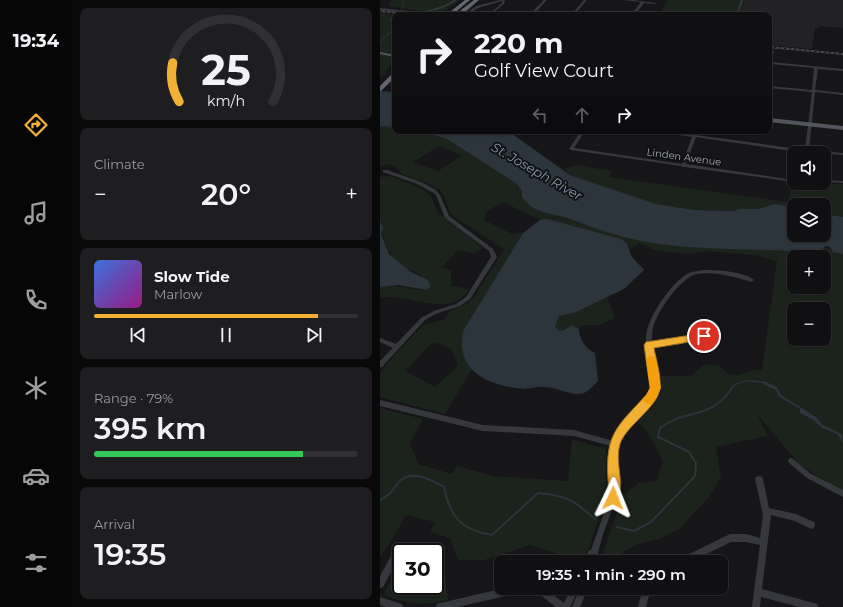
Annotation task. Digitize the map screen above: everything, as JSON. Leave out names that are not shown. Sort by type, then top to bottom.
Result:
[{"type":"highway","points":[[452,12],[468,0]]},
{"type":"highway","points":[[462,12],[477,0]]},
{"type":"highway","points":[[381,86],[392,70]]},
{"type":"highway","points":[[381,86],[392,76]]},
{"type":"main road","points":[[380,52],[392,55]]},
{"type":"main road","points":[[380,56],[392,58]]},
{"type":"main road","points":[[772,120],[843,128]]},
{"type":"street","points":[[380,9],[432,12],[444,8],[456,0]]},
{"type":"street","points":[[493,12],[503,3],[504,0]]},
{"type":"street","points":[[470,12],[477,7],[504,0]]},
{"type":"street","points":[[534,12],[546,0]]},
{"type":"street","points":[[575,12],[586,0]]},
{"type":"street","points":[[624,0],[655,3]]},
{"type":"street","points":[[738,12],[742,0]]},
{"type":"street","points":[[632,12],[636,11],[643,2]]},
{"type":"street","points":[[772,64],[843,70]]},
{"type":"street","points":[[808,146],[816,68]]},
{"type":"street","points":[[772,87],[843,94]]},
{"type":"street","name":"Linden Avenue","points":[[581,134],[571,149],[787,180]]},
{"type":"street","points":[[680,134],[787,149]]},
{"type":"street","points":[[683,166],[694,136]]},
{"type":"street","points":[[831,153],[843,154]]},
{"type":"street","points":[[380,365],[423,319],[436,312],[458,305],[468,298],[493,262],[494,254],[448,216],[438,195],[434,191],[419,183],[385,171]]},
{"type":"street","points":[[831,181],[843,182]]},
{"type":"street","points":[[591,555],[614,493],[612,457],[614,444],[622,430],[654,392],[656,383],[649,345],[649,331],[654,315],[663,301],[687,276],[704,272],[739,276],[751,280]]},
{"type":"street","points":[[649,345],[701,336],[712,339]]},
{"type":"street","points":[[380,340],[397,347]]},
{"type":"street","points":[[380,403],[482,428],[574,434],[614,444]]},
{"type":"street","points":[[791,461],[809,476],[843,494]]},
{"type":"street","points":[[756,607],[767,512],[759,479]]},
{"type":"street","points":[[767,512],[796,518],[811,525]]},
{"type":"street","points":[[696,555],[730,538],[746,538],[764,543]]},
{"type":"street","points":[[593,555],[594,549]]},
{"type":"street","points":[[380,584],[392,562]]},
{"type":"street","points":[[758,592],[814,607]]},
{"type":"street","points":[[440,607],[494,595]]},
{"type":"street","points":[[547,595],[564,607],[571,595]]},
{"type":"street","points":[[576,607],[581,595]]},
{"type":"street","points":[[642,607],[645,595]]},
{"type":"street","points":[[380,601],[399,607]]},
{"type":"shaded area","points":[[391,0],[461,0],[443,12],[427,12],[389,6]]},
{"type":"shaded area","points":[[668,0],[745,0],[741,12],[661,12]]},
{"type":"shaded area","points":[[745,0],[843,0],[843,28],[819,26],[818,28],[815,28],[812,49],[772,45],[772,12],[741,12]]},
{"type":"shaded area","points":[[380,13],[392,14],[392,64],[380,78]]},
{"type":"shaded area","points":[[380,126],[392,127],[392,134],[430,134],[447,139],[517,184],[540,212],[562,217],[636,240],[665,244],[787,251],[787,294],[831,294],[831,250],[813,250],[828,248],[831,249],[834,252],[843,254],[843,494],[798,463],[757,414],[768,436],[716,447],[721,477],[709,497],[679,529],[659,539],[638,544],[624,551],[621,555],[602,555],[623,495],[639,483],[657,481],[663,461],[647,431],[638,422],[657,401],[661,391],[661,376],[691,376],[705,364],[720,366],[725,372],[735,375],[750,371],[762,370],[777,261],[759,256],[709,251],[689,254],[654,250],[640,243],[631,249],[627,244],[555,221],[540,220],[503,202],[487,211],[484,220],[512,234],[523,233],[463,331],[468,365],[472,369],[445,414],[380,397],[380,373],[391,359],[423,325],[444,320],[450,311],[467,303],[474,297],[504,249],[453,216],[444,197],[436,188],[404,175],[392,165],[380,166]],"holes":[[[439,146],[462,156],[438,171],[413,162]],[[440,343],[452,350],[458,366],[435,387],[405,371],[431,344]]]},
{"type":"shaded area","points":[[577,165],[611,171],[609,177],[787,202],[787,207],[768,206],[758,209],[739,209],[733,211],[694,210],[656,204],[570,175],[564,169]]},
{"type":"shaded area","points":[[390,176],[421,188],[431,196],[438,213],[483,248],[474,253],[458,250],[442,267],[451,271],[451,286],[470,289],[457,301],[432,304],[399,298],[380,297],[380,287],[386,286],[427,290],[421,275],[413,272],[398,262],[387,248],[384,240],[382,222],[380,220],[380,177]]},
{"type":"shaded area","points":[[831,184],[843,184],[843,217],[831,215],[831,198],[789,198],[791,190],[831,190]]},
{"type":"shaded area","points":[[607,297],[615,318],[600,325],[582,325],[579,329],[571,325],[565,330],[559,331],[555,327],[559,316],[574,313]]},
{"type":"shaded area","points":[[380,408],[423,419],[410,443],[418,464],[452,474],[457,466],[493,476],[568,481],[572,440],[605,448],[606,494],[590,546],[584,555],[561,555],[530,545],[499,555],[494,555],[494,557],[484,560],[458,560],[450,538],[430,532],[435,522],[406,515],[388,546],[380,556]]},
{"type":"shaded area","points":[[445,576],[448,600],[431,603],[416,603],[402,601],[386,596],[384,593],[392,578],[392,595],[444,595]]},
{"type":"water","points":[[380,91],[392,92],[392,127],[380,126]]},
{"type":"water","name":"St. Joseph River","points":[[430,134],[512,134],[570,175],[656,204],[694,210],[733,211],[739,209],[758,209],[775,204],[787,206],[787,242],[831,242],[831,215],[843,217],[843,254],[833,252],[830,247],[826,246],[821,250],[787,251],[699,248],[656,244],[636,240],[619,236],[536,209],[522,197],[522,191],[517,184],[447,139]]},
{"type":"water","points":[[547,219],[621,239],[628,245],[631,255],[644,270],[624,289],[574,313],[559,316],[555,327],[559,331],[565,330],[571,325],[579,329],[581,337],[588,349],[595,353],[598,381],[588,391],[580,394],[570,393],[550,387],[524,389],[499,384],[487,380],[477,374],[470,367],[464,357],[462,345],[463,331],[523,233],[540,220]]},
{"type":"water","points":[[380,220],[383,228],[381,234],[389,254],[411,272],[428,280],[431,286],[427,290],[398,285],[380,287]]},
{"type":"water","points":[[764,381],[777,387],[781,395],[816,417],[823,425],[842,434],[843,443],[837,434],[822,428],[812,419],[800,413],[800,409],[778,396],[776,390],[763,384]]},
{"type":"waterway","points":[[401,0],[404,2],[402,9]]},
{"type":"waterway","points":[[392,17],[390,19],[392,26]]},
{"type":"waterway","points":[[380,42],[392,30]]},
{"type":"waterway","points":[[732,388],[738,383],[747,381],[765,383]]},
{"type":"waterway","points":[[617,527],[634,531],[651,522],[695,476],[696,463],[689,452],[658,437],[660,428],[679,418],[706,410],[724,398],[732,388]]},
{"type":"waterway","points":[[380,500],[388,495],[403,479],[408,476],[414,476],[433,481],[444,487],[454,514],[465,526],[481,533],[492,535],[538,493],[556,495],[570,500],[576,503],[595,519]]},
{"type":"railway","points":[[380,11],[392,12]]},
{"type":"railway","points":[[772,47],[843,54]]},
{"type":"slow traffic","points":[[648,401],[656,388],[651,359]]},
{"type":"route","points":[[613,498],[615,489],[612,457],[614,444],[618,435],[651,397],[656,388],[649,345],[704,336]]}]
